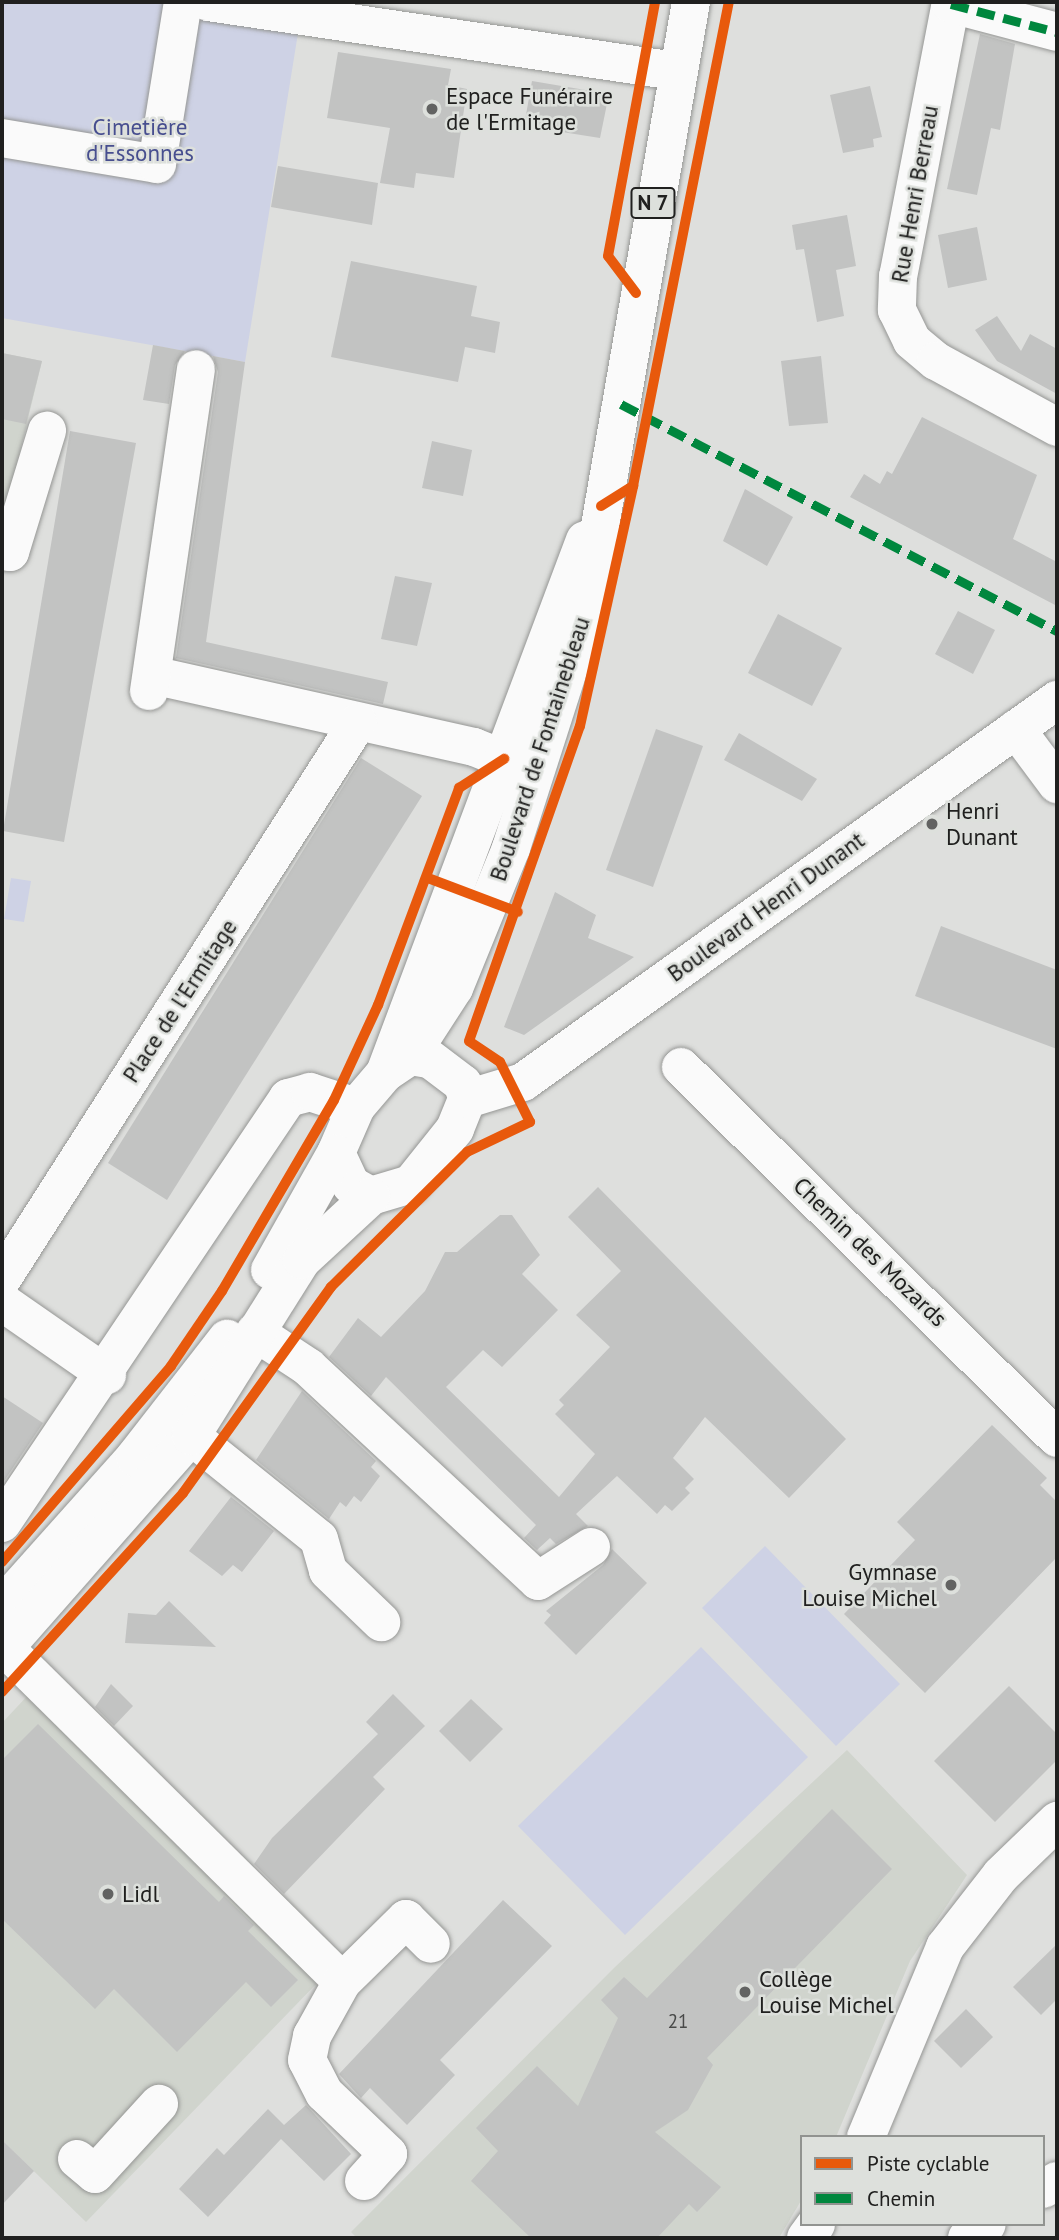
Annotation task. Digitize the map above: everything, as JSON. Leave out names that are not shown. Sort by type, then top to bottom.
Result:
[{"type":"main road","points":[[2,138],[157,164],[183,2]]},
{"type":"main road","points":[[208,2],[678,71]]},
{"type":"main road","name":"Boulevard de Fontainebleau","points":[[398,1064],[454,988],[510,848],[583,624],[601,506],[691,2]]},
{"type":"main road","points":[[951,3],[1057,32]]},
{"type":"main road","name":"Rue Henri Berreau","points":[[951,3],[898,275],[897,310],[912,341],[936,361],[1057,427]]},
{"type":"main road","points":[[196,369],[150,683],[296,716],[358,722],[474,747],[504,760],[510,848]]},
{"type":"main road","points":[[2,551],[10,552],[47,431]]},
{"type":"main road","name":"Boulevard de Fontainebleau","points":[[398,1064],[553,612],[601,506]]},
{"type":"main road","name":"Boulevard Henri Dunant","points":[[467,1099],[523,1082],[1057,700]]},
{"type":"main road","name":"Place de l'Ermitage","points":[[2,1279],[52,1221],[358,722]]},
{"type":"main road","points":[[1016,729],[1057,784]]},
{"type":"main road","points":[[342,1982],[3,1649],[191,1436],[302,1260],[371,1196],[411,1184],[455,1129],[467,1099],[449,1069],[398,1064]]},
{"type":"main road","name":"N 7","points":[[2,1606],[195,1385],[307,1211],[356,1107],[398,1064]]},
{"type":"main road","name":"Chemin des Mozards","points":[[681,1067],[1057,1438]]},
{"type":"main road","points":[[2,1523],[107,1375],[288,1098],[310,1092],[356,1107]]},
{"type":"main road","points":[[336,1153],[351,1185],[371,1196]]},
{"type":"main road","points":[[2,1302],[107,1375]]},
{"type":"main road","points":[[255,1332],[308,1367],[538,1581],[591,1547]]},
{"type":"main road","points":[[191,1436],[318,1539],[328,1571],[381,1622]]},
{"type":"main road","points":[[867,2135],[945,1947],[1001,1875],[1057,1821]]},
{"type":"main road","points":[[364,2181],[388,2154],[324,2093],[307,2060],[312,2036],[342,1982],[406,1919],[431,1944]]},
{"type":"main road","points":[[77,2159],[95,2174],[159,2104]]},
{"type":"main road","points":[[967,2238],[984,2226]]},
{"type":"shaded area","points":[[2,353],[42,361],[2,526]]},
{"type":"shaded area","points":[[30,1693],[320,1980],[86,2222],[2,2140],[2,1723]]},
{"type":"shaded area","name":"Collège Louise Michel","points":[[847,1750],[967,1875],[910,1961],[837,2135],[800,2135],[800,2202],[779,2238],[357,2238],[351,2232],[615,1967]]},
{"type":"green space","name":"Cimetière d'Essonnes","points":[[2,2],[303,2],[245,362],[2,318]]},
{"type":"green space","points":[[11,878],[31,881],[24,922],[4,919]]},
{"type":"green space","points":[[765,1546],[900,1684],[836,1746],[702,1608]]},
{"type":"green space","points":[[701,1647],[808,1757],[625,1935],[518,1826]]},
{"type":"building","points":[[980,34],[1015,44],[1000,130],[991,128],[977,195],[947,189]]},
{"type":"building","points":[[338,52],[451,69],[448,85],[467,89],[454,178],[416,173],[414,188],[380,183],[390,128],[327,118]]},
{"type":"building","points":[[532,81],[609,94],[600,138],[524,126]]},
{"type":"building","points":[[870,86],[882,137],[873,139],[874,147],[843,153],[830,95]]},
{"type":"building","points":[[278,166],[378,183],[372,225],[271,207]]},
{"type":"building","points":[[847,215],[856,266],[836,270],[844,316],[817,322],[804,249],[796,250],[792,225]]},
{"type":"building","points":[[977,227],[987,280],[948,288],[938,235]]},
{"type":"building","points":[[351,261],[477,286],[471,316],[500,322],[495,353],[465,347],[458,382],[331,357]]},
{"type":"building","points":[[997,316],[1021,351],[1030,334],[1057,349],[1057,394],[997,361],[975,330]]},
{"type":"building","points":[[153,345],[185,351],[175,365],[169,404],[143,400]]},
{"type":"building","points":[[2,353],[42,361],[26,424],[2,419]]},
{"type":"building","points":[[213,356],[245,362],[206,642],[388,682],[383,704],[176,658],[218,372]]},
{"type":"building","points":[[821,356],[828,423],[789,426],[781,361]]},
{"type":"building","points":[[922,417],[1037,475],[1013,539],[1057,562],[1057,606],[850,497],[864,474],[880,484],[887,471],[892,474]]},
{"type":"building","points":[[70,431],[136,443],[64,842],[3,831]]},
{"type":"building","points":[[432,441],[472,450],[463,496],[422,488]]},
{"type":"building","points":[[745,489],[793,517],[767,566],[723,541]]},
{"type":"building","points":[[395,576],[432,583],[417,646],[381,639]]},
{"type":"building","points":[[958,611],[995,630],[973,674],[935,654]]},
{"type":"building","points":[[778,614],[842,648],[812,706],[748,673]]},
{"type":"building","points":[[656,729],[703,746],[653,887],[606,870]]},
{"type":"building","points":[[739,733],[817,779],[802,801],[724,760]]},
{"type":"building","points":[[361,758],[422,796],[167,1200],[108,1163]]},
{"type":"building","points":[[555,892],[596,915],[588,938],[634,957],[524,1035],[504,1027]]},
{"type":"building","points":[[941,926],[1057,970],[1057,1049],[915,996]]},
{"type":"building","points":[[598,1187],[846,1439],[789,1498],[705,1417],[673,1458],[694,1479],[685,1488],[690,1493],[672,1511],[665,1505],[657,1514],[617,1476],[576,1514],[588,1526],[556,1544],[550,1538],[537,1550],[524,1538],[536,1525],[386,1377],[371,1396],[329,1357],[358,1318],[381,1337],[425,1291],[445,1252],[457,1252],[500,1215],[512,1215],[540,1255],[522,1274],[558,1310],[502,1367],[483,1350],[446,1387],[559,1497],[595,1454],[555,1414],[564,1405],[559,1400],[610,1347],[576,1315],[621,1271],[568,1217]]},
{"type":"building","points":[[302,1391],[376,1461],[371,1467],[380,1476],[361,1502],[354,1496],[346,1507],[340,1502],[329,1519],[256,1460]]},
{"type":"building","points":[[2,1396],[43,1423],[2,1484]]},
{"type":"building","name":"Gymnase Louise Michel","points":[[992,1425],[1047,1478],[1040,1485],[1057,1502],[1057,1557],[925,1693],[844,1614],[915,1540],[897,1522]]},
{"type":"building","points":[[231,1497],[274,1531],[242,1572],[233,1565],[222,1576],[189,1551]]},
{"type":"building","points":[[612,1549],[647,1583],[576,1655],[544,1623],[551,1615],[546,1611],[603,1565]]},
{"type":"building","points":[[169,1601],[216,1647],[125,1643],[128,1613],[156,1615]]},
{"type":"building","points":[[111,1684],[133,1706],[114,1726],[95,1707]]},
{"type":"building","points":[[1009,1686],[1057,1734],[1057,1760],[995,1822],[934,1761]]},
{"type":"building","points":[[393,1694],[425,1726],[373,1777],[385,1789],[284,1894],[254,1864],[272,1838],[378,1734],[366,1722]]},
{"type":"building","points":[[471,1699],[503,1729],[470,1762],[439,1731]]},
{"type":"building","name":"Lidl","points":[[38,1724],[219,1902],[224,1896],[254,1925],[248,1931],[298,1980],[271,2007],[246,1982],[177,2052],[114,1989],[95,2009],[2,1919],[2,1760]]},
{"type":"building","points":[[832,1809],[892,1869],[707,2058],[713,2065],[688,2110],[655,2132],[721,2187],[697,2212],[689,2204],[657,2238],[531,2238],[471,2181],[498,2151],[476,2128],[537,2066],[578,2106],[618,2018],[601,2000],[624,1977],[647,1998]]},
{"type":"building","points":[[503,1900],[552,1946],[440,2060],[455,2075],[407,2125],[370,2088],[361,2098],[339,2074]]},
{"type":"building","points":[[1057,1944],[1057,1999],[1041,2015],[1013,1987]]},
{"type":"building","points":[[966,2009],[993,2037],[961,2068],[934,2041]]},
{"type":"building","points":[[306,2105],[351,2154],[324,2181],[281,2139],[208,2217],[179,2189],[217,2148],[224,2155],[268,2109],[284,2125]]},
{"type":"building","points":[[2,2140],[34,2171],[2,2205]]},
{"type":"marked path","points":[[951,4],[1057,32]]},
{"type":"marked path","points":[[621,404],[1057,631]]},
{"type":"cycle path","points":[[636,293],[608,256],[655,2]]},
{"type":"cycle path","points":[[601,506],[633,486],[729,2]]},
{"type":"cycle path","points":[[2,1692],[183,1493],[331,1287],[467,1152],[530,1122],[500,1062],[469,1041],[580,726],[633,486]]},
{"type":"cycle path","points":[[2,1562],[171,1366],[222,1291],[334,1100],[378,1005],[459,788],[504,759]]},
{"type":"cycle path","points":[[428,878],[518,912]]},
{"type":"place","name":"Espace Funéraire de l'Ermitage","points":[[432,109]]},
{"type":"place","name":"Henri Dunant","points":[[932,824]]},
{"type":"place","name":"Gymnase Louise Michel","points":[[951,1585]]},
{"type":"place","name":"Lidl","points":[[108,1894]]},
{"type":"place","name":"Collège Louise Michel","points":[[745,1992]]}]
